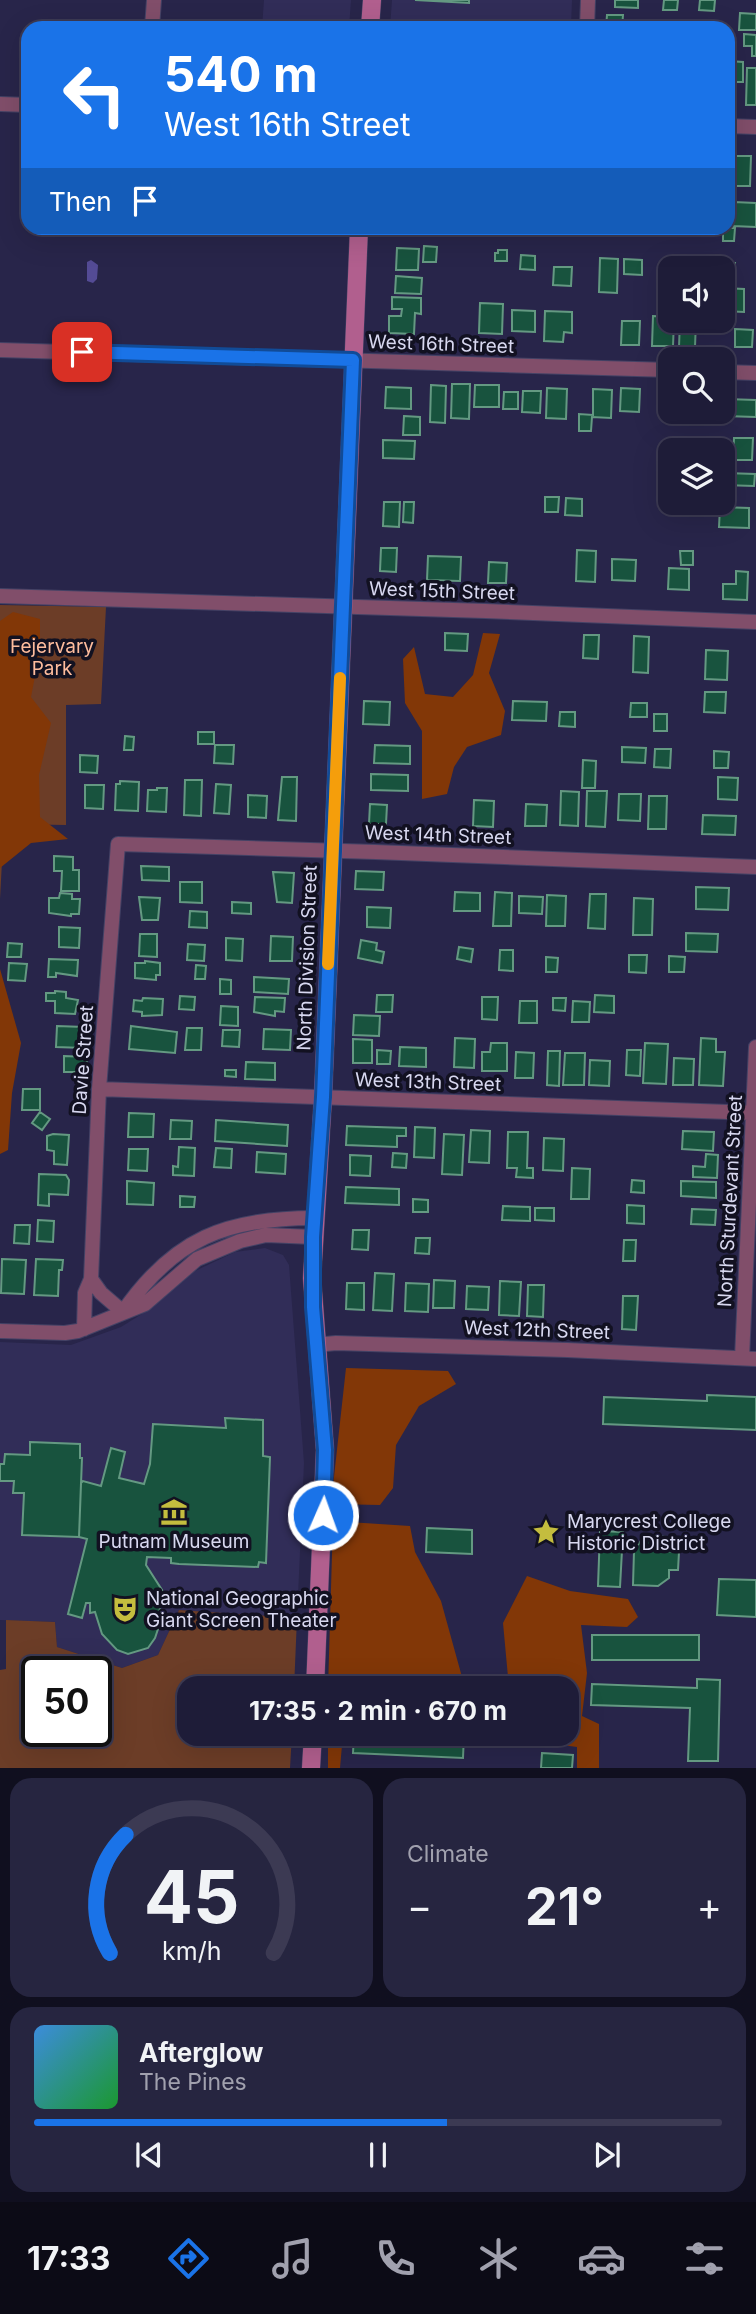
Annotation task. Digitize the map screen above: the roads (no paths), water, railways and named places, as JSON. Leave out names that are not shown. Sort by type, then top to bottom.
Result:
[{"type":"main road","points":[[370,21],[372,0]]},
{"type":"main road","name":"North Division Street","points":[[316,1676],[325,1450],[313,1297],[313,1237],[323,1097],[359,235]]},
{"type":"main road","points":[[311,1768],[312,1746]]},
{"type":"street","points":[[152,21],[154,0]]},
{"type":"street","points":[[587,21],[588,0]]},
{"type":"street","points":[[0,103],[21,104]]},
{"type":"street","points":[[735,126],[756,127]]},
{"type":"street","name":"West 16th Street","points":[[0,350],[658,370]]},
{"type":"street","points":[[735,372],[756,373]]},
{"type":"street","name":"West 15th Street","points":[[0,596],[756,622]]},
{"type":"street","name":"West 14th Street","points":[[118,845],[756,867]]},
{"type":"street","name":"Davie Street","points":[[84,1329],[85,1293],[91,1279],[99,1089],[118,845]]},
{"type":"street","name":"North Sturdevant Street","points":[[749,1359],[756,1046]]},
{"type":"street","name":"West 13th Street","points":[[99,1089],[755,1113]]},
{"type":"street","points":[[123,1311],[157,1268],[200,1239],[223,1229],[254,1222],[281,1218],[314,1218]]},
{"type":"street","points":[[0,1331],[65,1333],[84,1329],[145,1304],[197,1259],[240,1241],[266,1235],[313,1237]]},
{"type":"street","points":[[91,1279],[101,1293],[123,1311]]},
{"type":"street","name":"West 12th Street","points":[[316,1345],[335,1343],[540,1349],[749,1359]]},
{"type":"place","name":"Putnam Museum","points":[[174,1512]]},
{"type":"place","name":"Marycrest College Historic District","points":[[546,1532]]},
{"type":"place","name":"National Geographic Giant Screen Theater","points":[[125,1609]]},
{"type":"park label","name":"Fejervary Park","points":[[52,657]]}]
